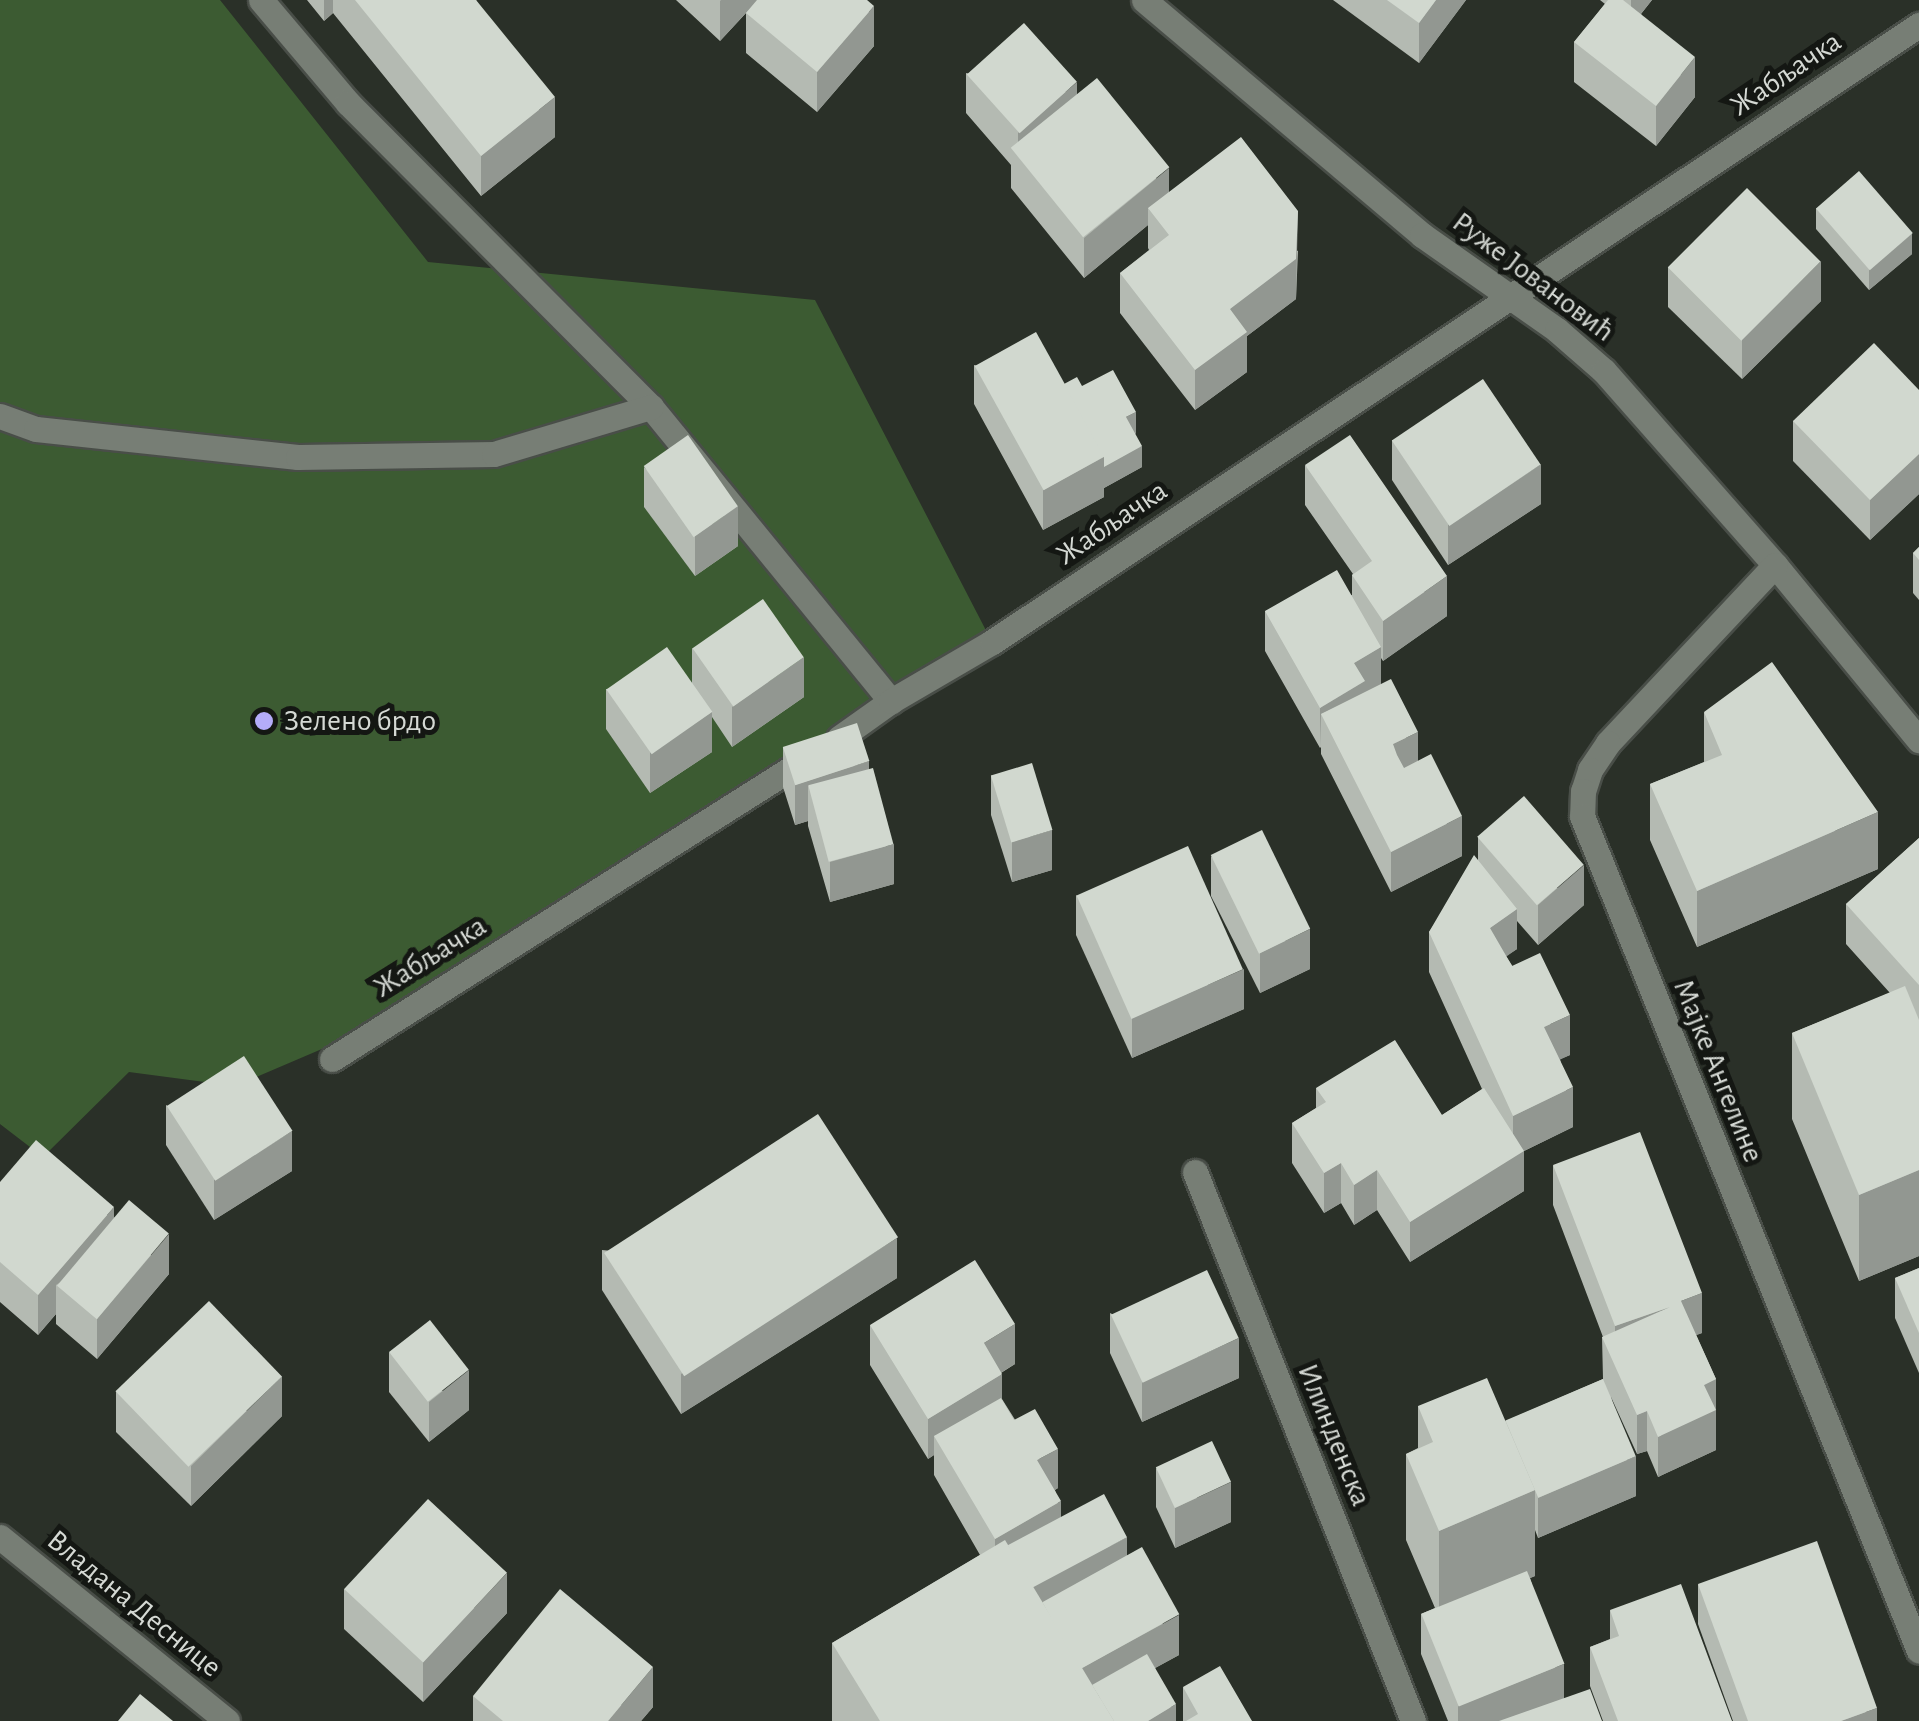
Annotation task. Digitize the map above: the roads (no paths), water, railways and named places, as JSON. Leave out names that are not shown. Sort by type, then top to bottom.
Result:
[{"type":"street","points":[[260,0],[348,103],[652,407],[890,701]]},
{"type":"street","name":"Руже Јовановић","points":[[1144,0],[1422,234],[1510,296],[1604,371],[1775,565],[1919,740]]},
{"type":"street","name":"Жабљачка","points":[[332,1059],[839,738],[890,701],[992,642],[1919,25]]},
{"type":"street","points":[[0,416],[36,430],[298,457],[494,454],[652,407]]},
{"type":"street","name":"Мајке Ангелине","points":[[1775,565],[1608,743],[1590,770],[1583,792],[1582,816],[1919,1650]]},
{"type":"street","name":"Илинденска","points":[[1194,1172],[1413,1721]]},
{"type":"street","name":"Владана Деснице","points":[[0,1537],[227,1721]]},
{"type":"place","name":"Зелено брдо","points":[[264,721]]}]
